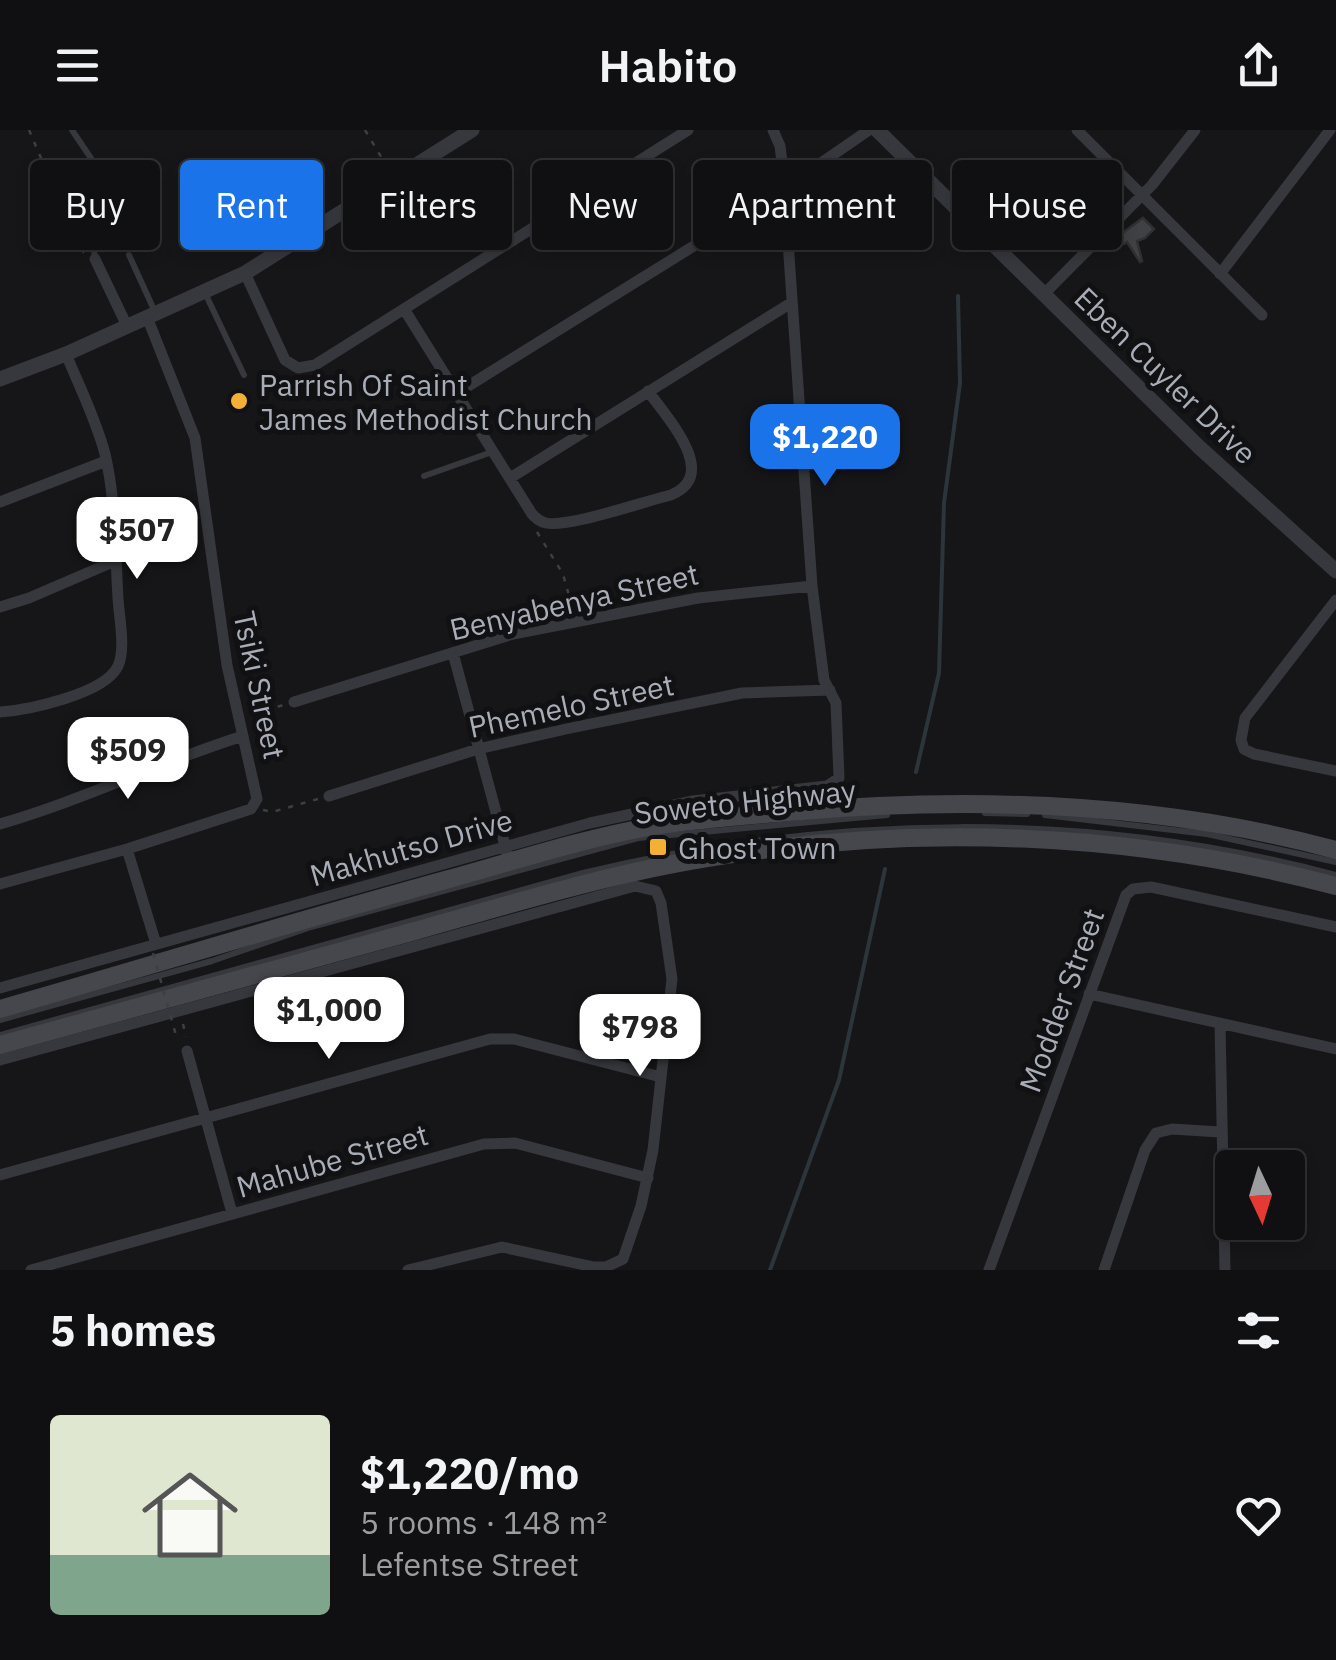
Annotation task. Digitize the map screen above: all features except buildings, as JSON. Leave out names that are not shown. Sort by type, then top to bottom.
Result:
[{"type":"main road","name":"Soweto Highway","points":[[0,1009],[507,855],[694,820],[842,807],[972,803],[1134,813],[1224,826],[1336,850]]},
{"type":"main road","name":"Soweto Highway","points":[[0,1045],[605,880],[758,850],[869,840],[976,836],[1038,839],[1194,856],[1336,886]]},
{"type":"street","points":[[426,160],[472,130]]},
{"type":"street","points":[[245,273],[284,360],[298,368],[321,362],[688,130]]},
{"type":"street","points":[[773,130],[781,160]]},
{"type":"street","points":[[826,160],[869,130]]},
{"type":"street","name":"Eben Cuyler Drive","points":[[877,130],[1199,448],[1336,571]]},
{"type":"street","points":[[1077,130],[1262,315]]},
{"type":"street","points":[[1044,294],[1141,196],[1195,130]]},
{"type":"street","points":[[1220,274],[1330,130]]},
{"type":"street","points":[[0,380],[245,273],[343,212]]},
{"type":"street","points":[[457,393],[693,246]]},
{"type":"street","points":[[788,250],[812,586],[819,656],[830,690]]},
{"type":"street","points":[[95,259],[127,326]]},
{"type":"street","points":[[510,478],[791,303]]},
{"type":"street","points":[[404,309],[540,521],[549,524],[573,520],[671,495],[684,487],[691,474],[692,456],[648,391]]},
{"type":"street","name":"Tsiki Street","points":[[152,316],[196,438],[222,638],[258,794],[253,807]]},
{"type":"street","points":[[0,712],[55,702],[111,676],[119,665],[106,461],[66,354]]},
{"type":"street","points":[[0,502],[106,461]]},
{"type":"street","points":[[0,607],[115,561]]},
{"type":"street","name":"Benyabenya Street","points":[[294,702],[513,634],[733,592],[812,586]]},
{"type":"street","points":[[1336,600],[1245,718],[1240,740],[1244,749],[1254,754],[1336,772]]},
{"type":"street","points":[[453,653],[507,855]]},
{"type":"street","name":"Phemelo Street","points":[[329,796],[478,749],[742,694],[830,690]]},
{"type":"street","name":"Makhutso Drive","points":[[0,988],[507,855],[590,823],[694,801],[828,786],[839,778],[837,712],[830,690]]},
{"type":"street","points":[[0,824],[85,798],[195,751],[243,736]]},
{"type":"street","points":[[0,884],[127,850],[253,807]]},
{"type":"street","points":[[127,850],[155,948]]},
{"type":"street","points":[[0,1060],[635,886],[656,891],[672,970],[648,1178],[628,1249],[617,1263],[594,1267],[502,1246],[408,1270]]},
{"type":"street","name":"Modder Street","points":[[989,1270],[1126,895],[1133,888],[1151,888],[1336,927]]},
{"type":"street","points":[[1089,994],[1336,1049]]},
{"type":"street","points":[[1220,1023],[1225,1270]]},
{"type":"street","points":[[0,1175],[490,1039],[514,1039],[660,1077]]},
{"type":"street","points":[[187,1051],[232,1214]]},
{"type":"street","points":[[1104,1270],[1145,1150],[1156,1132],[1220,1132]]},
{"type":"street","name":"Mahube Street","points":[[31,1270],[497,1142],[516,1143],[648,1178]]},
{"type":"lane","points":[[72,130],[112,188],[113,195],[92,236],[95,259]]},
{"type":"lane","points":[[130,256],[152,316]]},
{"type":"lane","points":[[204,292],[244,374]]},
{"type":"lane","points":[[424,476],[494,451]]},
{"type":"lane","name":"Soweto Highway","points":[[0,1020],[212,961],[330,922],[597,848],[668,834],[895,814],[1046,815],[1207,834],[1336,862]]},
{"type":"lane","name":"Soweto Highway","points":[[0,1035],[583,873],[647,858],[791,835],[910,827],[1062,830],[1186,844],[1336,875]]},
{"type":"path","points":[[29,130],[80,249],[95,259]]},
{"type":"path","points":[[366,130],[383,160]]},
{"type":"path","points":[[540,521],[536,532],[563,574],[576,621]]},
{"type":"path","points":[[239,720],[294,702]]},
{"type":"path","points":[[253,807],[272,812],[329,796]]},
{"type":"path","points":[[155,948],[176,1039]]},
{"type":"path","points":[[185,1030],[186,1037]]},
{"type":"waterway","points":[[916,772],[939,673],[944,503],[960,383],[958,296]]},
{"type":"waterway","points":[[770,1270],[839,1080],[885,869]]},
{"type":"place","name":"Parrish Of Saint James Methodist Church","points":[[239,401]]},
{"type":"place","name":"Ghost Town","points":[[658,847]]}]
